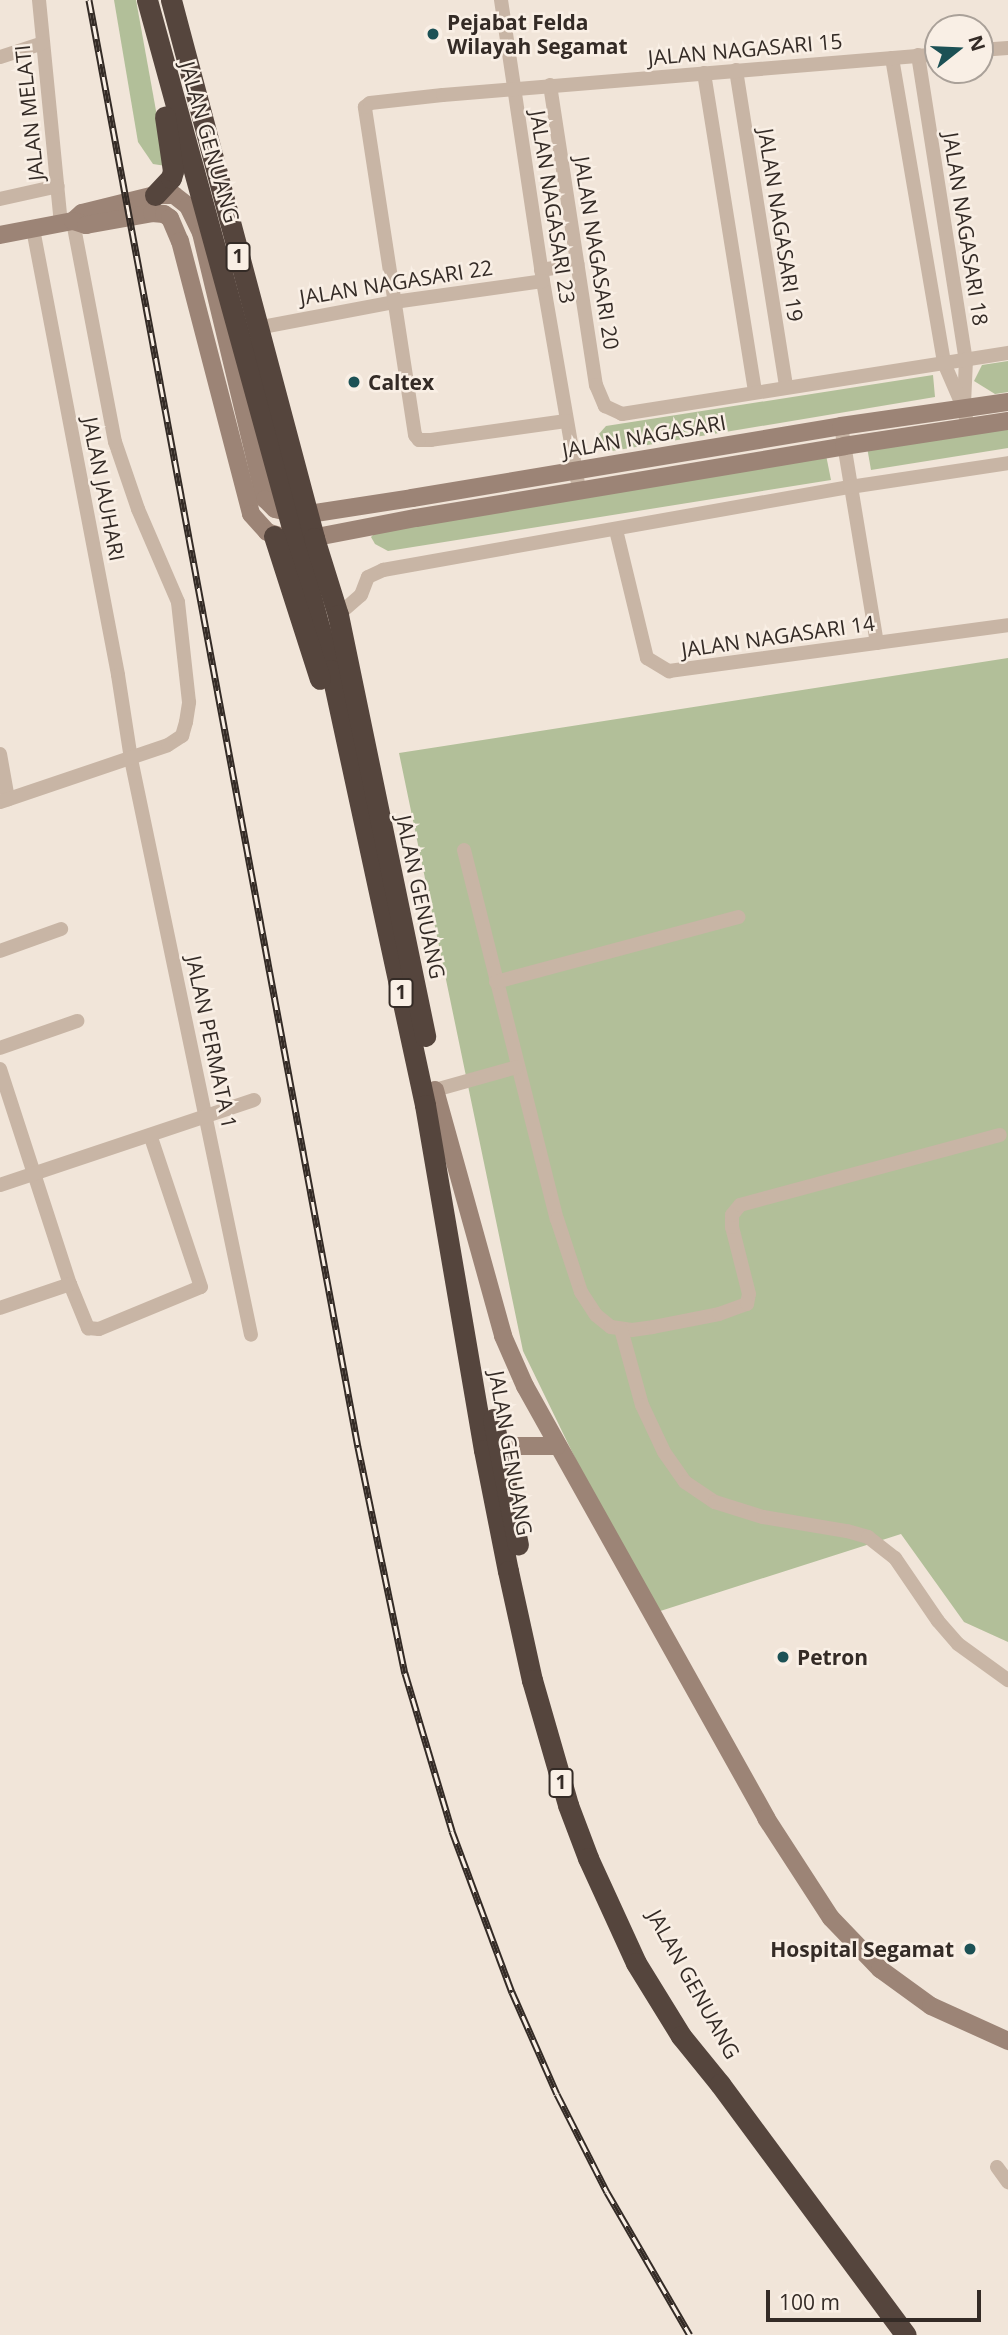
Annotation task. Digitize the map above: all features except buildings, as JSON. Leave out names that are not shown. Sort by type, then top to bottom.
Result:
[{"type":"highway","name":"JALAN GENUANG","points":[[147,0],[298,513]]},
{"type":"highway","name":"JALAN GENUANG","points":[[171,0],[257,328],[305,540],[425,1105],[491,1448],[532,1680],[547,1739],[584,1848],[636,1963],[681,2036],[720,2084],[906,2335]]},
{"type":"highway","points":[[152,23],[173,171],[171,178],[155,195]]},
{"type":"highway","points":[[274,536],[357,791]]},
{"type":"highway","name":"JALAN GENUANG","points":[[305,540],[338,615],[435,1090],[491,1448]]},
{"type":"street","name":"JALAN MELATI","points":[[39,0],[58,186],[115,442],[138,509],[178,601],[189,702],[182,736],[168,745],[131,759]]},
{"type":"street","name":"JALAN NAGASARI 23","points":[[501,0],[542,275],[579,490]]},
{"type":"street","points":[[0,57],[43,43]]},
{"type":"street","name":"JALAN NAGASARI 18","points":[[918,55],[966,359],[964,409]]},
{"type":"street","name":"JALAN NAGASARI 15","points":[[394,302],[365,107],[370,103],[513,88],[924,55]]},
{"type":"street","points":[[891,58],[944,363],[964,409],[968,428]]},
{"type":"street","name":"JALAN NAGASARI 19","points":[[736,70],[786,387]]},
{"type":"street","points":[[704,72],[755,391],[1008,353]]},
{"type":"street","name":"JALAN NAGASARI 20","points":[[550,85],[596,385],[605,406],[622,414],[755,391]]},
{"type":"street","points":[[0,199],[58,186]]},
{"type":"street","points":[[0,235],[67,222],[82,213],[155,195],[174,195],[182,199],[197,223],[263,493],[269,504],[298,513]]},
{"type":"street","points":[[67,222],[86,225],[152,213],[164,214],[170,218],[180,241],[251,514],[260,527],[274,536],[305,540]]},
{"type":"street","name":"JALAN JAUHARI","points":[[33,229],[118,675],[131,759]]},
{"type":"street","name":"JALAN NAGASARI 22","points":[[257,328],[542,275],[578,264]]},
{"type":"street","points":[[394,302],[412,428],[419,440],[566,421]]},
{"type":"street","name":"JALAN NAGASARI","points":[[298,513],[1008,402]]},
{"type":"street","name":"JALAN NAGASARI","points":[[305,540],[579,490],[1008,421]]},
{"type":"street","points":[[841,426],[877,643]]},
{"type":"street","points":[[338,615],[361,595],[368,577],[383,570],[850,487],[1008,463]]},
{"type":"street","name":"JALAN NAGASARI 14","points":[[616,530],[648,658],[661,669],[679,671],[1008,625]]},
{"type":"street","points":[[0,754],[4,800],[131,759]]},
{"type":"street","name":"JALAN PERMATA 1","points":[[131,759],[251,1335]]},
{"type":"street","points":[[464,850],[543,1169],[576,1281],[596,1315],[611,1327],[621,1329],[666,1325],[719,1314],[747,1304],[749,1294],[732,1227],[732,1214],[740,1205],[1000,1135]]},
{"type":"street","points":[[496,982],[738,917]]},
{"type":"street","points":[[0,951],[61,929]]},
{"type":"street","points":[[0,1048],[77,1021]]},
{"type":"street","points":[[517,1067],[435,1090],[503,1336],[525,1386],[766,1818],[831,1918],[852,1943],[901,1985],[932,2006],[1008,2041]]},
{"type":"street","points":[[0,1069],[70,1284],[85,1325],[94,1329],[201,1287],[150,1135]]},
{"type":"street","points":[[0,1185],[254,1100]]},
{"type":"street","points":[[0,1308],[70,1284]]},
{"type":"street","points":[[621,1329],[642,1405],[664,1452],[685,1482],[715,1502],[763,1517],[868,1537],[894,1558],[938,1621],[958,1644],[1008,1680]]},
{"type":"street","points":[[491,1448],[557,1446]]},
{"type":"street","points":[[997,2167],[1008,2182]]},
{"type":"green space","points":[[114,0],[136,0],[166,166],[153,164],[138,142]]},
{"type":"green space","points":[[1008,361],[1008,392],[995,394],[974,381],[982,365]]},
{"type":"green space","points":[[933,375],[935,397],[606,452],[598,435],[606,426]]},
{"type":"green space","points":[[1008,426],[1008,448],[871,470],[867,447]]},
{"type":"green space","points":[[826,455],[831,480],[388,551],[375,544],[371,537],[377,531]]},
{"type":"green space","points":[[1008,658],[1008,1642],[964,1622],[901,1534],[651,1614],[523,1351],[399,753]]},
{"type":"railway","points":[[89,0],[358,1447],[405,1673],[452,1831],[512,1992],[557,2094],[607,2192],[690,2335]]},
{"type":"place","name":"Pejabat Felda Wilayah Segamat","points":[[433,34]]},
{"type":"place","name":"Caltex","points":[[354,382]]},
{"type":"place","name":"Petron","points":[[783,1657]]},
{"type":"place","name":"Hospital Segamat","points":[[970,1949]]}]
